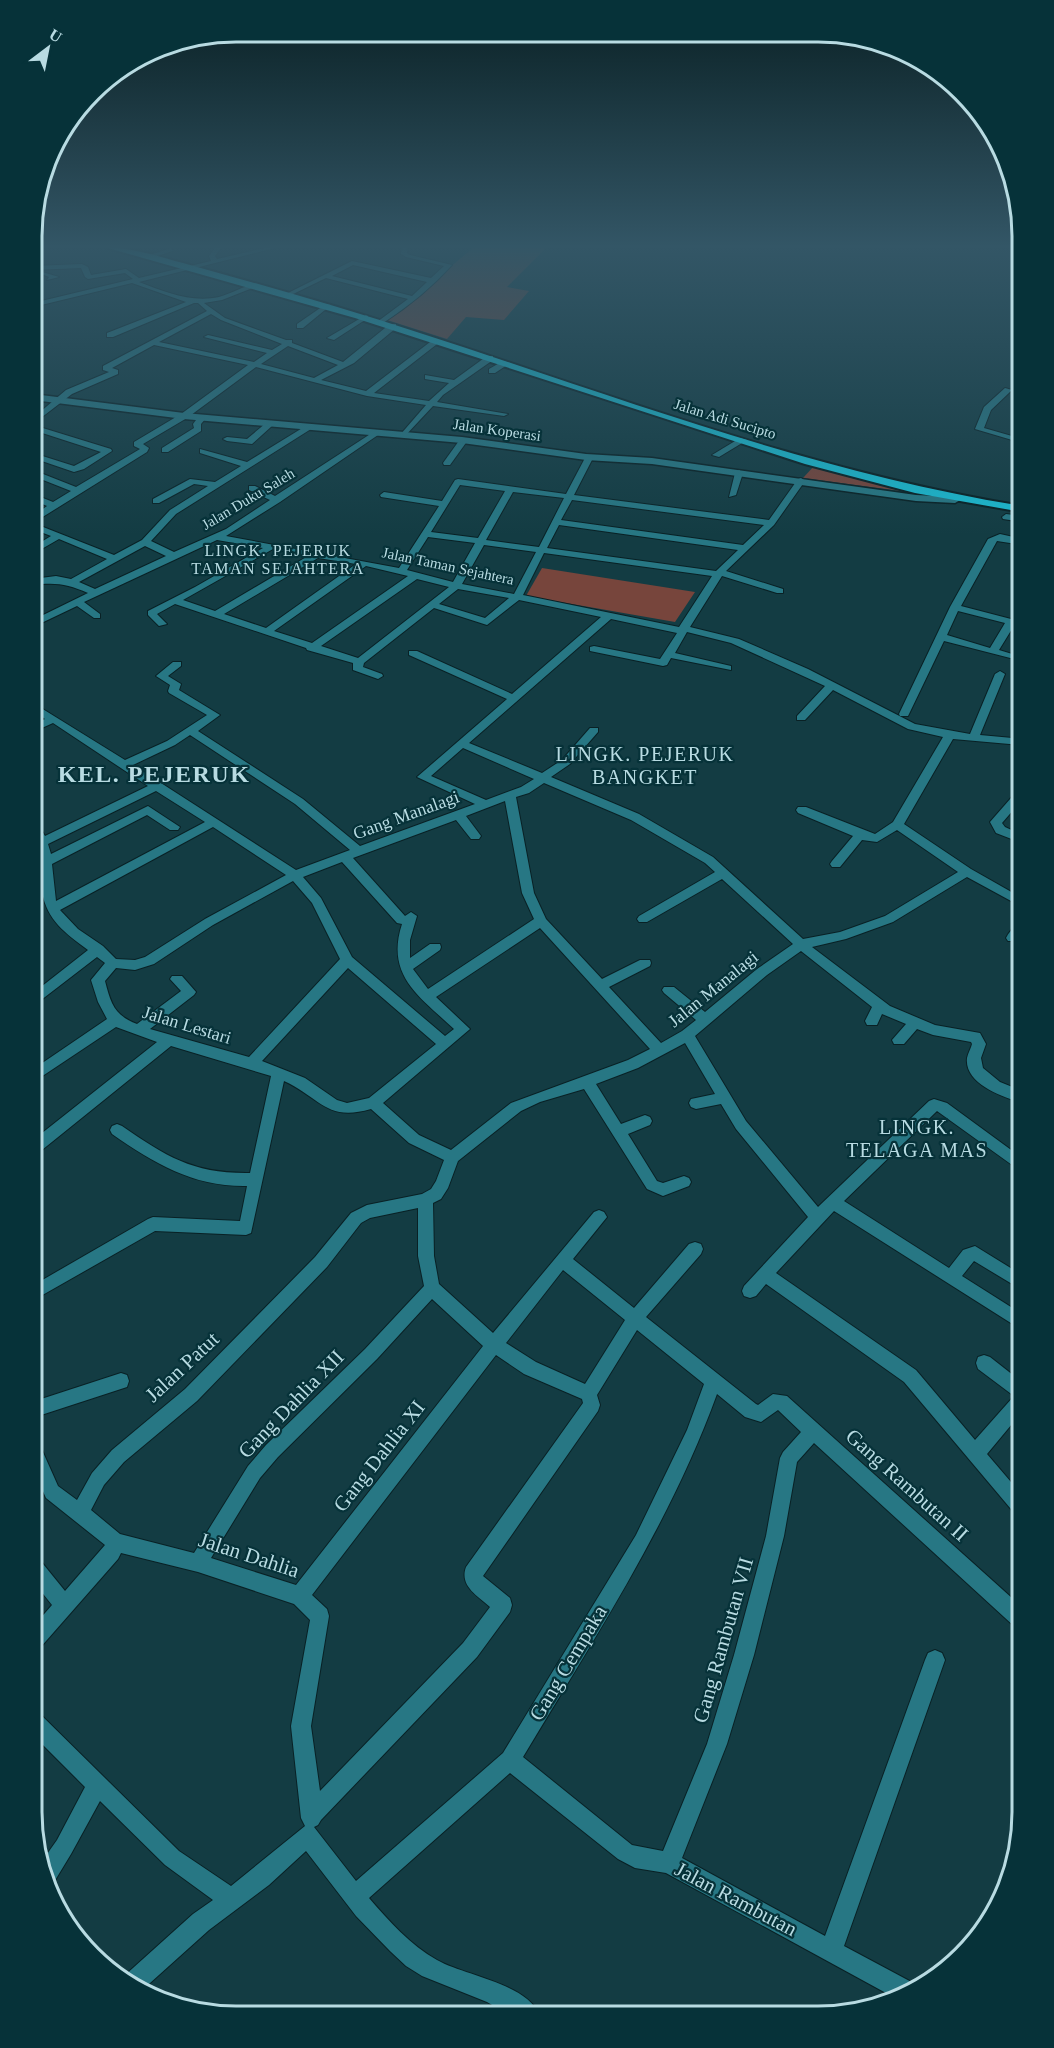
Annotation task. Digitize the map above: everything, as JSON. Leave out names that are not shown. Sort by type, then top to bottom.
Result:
[{"type":"highway","name":"Jalan Adi Sucipto","points":[[445,344],[917,494],[1012,508]]},
{"type":"street","points":[[42,414],[73,389],[114,372],[106,368],[152,344]]},
{"type":"street","points":[[156,344],[253,364],[367,394],[504,414]]},
{"type":"street","points":[[236,344],[272,352]]},
{"type":"street","points":[[42,514],[144,450],[145,448],[137,444],[184,416],[253,364],[286,344]]},
{"type":"street","points":[[293,344],[342,364]]},
{"type":"street","points":[[315,380],[351,361],[372,344]]},
{"type":"street","points":[[367,394],[434,344]]},
{"type":"street","points":[[404,435],[430,403],[455,382],[490,358]]},
{"type":"street","points":[[492,371],[506,363]]},
{"type":"street","points":[[428,377],[455,382]]},
{"type":"street","points":[[1008,390],[987,409],[979,429],[1012,438]]},
{"type":"street","name":"Jalan Koperasi","points":[[42,398],[307,429],[464,440],[589,458],[629,458],[917,494]]},
{"type":"street","points":[[165,450],[198,429],[197,424],[202,418]]},
{"type":"street","points":[[227,440],[249,442],[269,425]]},
{"type":"street","points":[[72,582],[145,542],[173,512],[307,429]]},
{"type":"street","points":[[42,430],[108,451],[74,469],[42,458]]},
{"type":"street","name":"Jalan Duku Saleh","points":[[42,619],[94,592],[218,537],[375,433]]},
{"type":"street","points":[[447,463],[464,440]]},
{"type":"street","points":[[716,455],[743,440]]},
{"type":"street","points":[[203,451],[247,465]]},
{"type":"street","name":"Jalan Taman Sejahtera","points":[[218,537],[364,563],[518,597],[589,458]]},
{"type":"street","points":[[732,495],[740,473]]},
{"type":"street","points":[[42,476],[77,490]]},
{"type":"street","points":[[156,501],[193,481],[215,485]]},
{"type":"street","points":[[594,649],[660,664],[719,573],[771,523],[801,481]]},
{"type":"street","points":[[402,571],[458,482],[771,523]]},
{"type":"street","points":[[252,488],[277,500]]},
{"type":"street","points":[[378,676],[357,668],[359,662],[456,585],[510,489]]},
{"type":"street","points":[[384,495],[444,504]]},
{"type":"street","points":[[42,501],[54,506]]},
{"type":"street","points":[[1006,517],[1012,518]]},
{"type":"street","points":[[558,522],[747,548]]},
{"type":"street","points":[[42,530],[113,558]]},
{"type":"street","points":[[426,534],[719,573],[780,591]]},
{"type":"street","points":[[42,546],[58,536]]},
{"type":"street","points":[[904,714],[955,607],[995,537],[1012,540]]},
{"type":"street","points":[[145,542],[174,556]]},
{"type":"street","points":[[162,624],[151,614],[272,546]]},
{"type":"street","points":[[216,615],[315,555]]},
{"type":"street","points":[[266,632],[364,563]]},
{"type":"street","points":[[311,648],[416,576]]},
{"type":"street","points":[[42,581],[56,579],[72,582],[94,592]]},
{"type":"street","points":[[433,604],[487,622],[518,597],[735,641],[912,727],[950,735],[1012,741]]},
{"type":"street","points":[[77,601],[97,615]]},
{"type":"street","points":[[175,601],[311,648],[359,662]]},
{"type":"street","points":[[955,607],[1011,622],[994,650]]},
{"type":"street","points":[[486,805],[423,777],[610,615]]},
{"type":"street","points":[[942,637],[1012,656]]},
{"type":"street","points":[[413,653],[515,699]]},
{"type":"street","points":[[668,654],[727,668]]},
{"type":"street","points":[[126,764],[171,743],[215,714],[173,691],[176,684],[161,676],[177,664]]},
{"type":"street","points":[[974,736],[1000,674]]},
{"type":"street","points":[[801,718],[831,686]]},
{"type":"street","points":[[42,712],[126,764],[295,875],[317,901],[345,953],[444,1044]]},
{"type":"street","points":[[42,724],[52,719]]},
{"type":"street","name":"Gang Manalagi","points":[[113,963],[135,965],[149,961],[209,922],[295,875],[510,797],[546,778],[566,762],[594,730]]},
{"type":"street","points":[[191,731],[282,789],[343,835],[358,851]]},
{"type":"street","points":[[802,810],[859,836],[877,838],[897,825],[950,735]]},
{"type":"street","points":[[462,744],[635,817],[709,860],[836,975],[879,1006],[914,1024],[975,1036],[979,1044],[974,1058],[976,1071],[995,1086],[1012,1093]]},
{"type":"street","points":[[113,963],[66,924],[52,909],[42,842],[157,786]]},
{"type":"street","points":[[510,797],[528,892],[541,921],[660,1051]]},
{"type":"street","points":[[45,862],[148,810],[174,827]]},
{"type":"street","points":[[1012,811],[997,819],[996,825],[1000,830],[1012,834]]},
{"type":"street","points":[[459,815],[475,836]]},
{"type":"street","points":[[52,909],[214,822]]},
{"type":"street","points":[[897,825],[967,872],[1012,896]]},
{"type":"street","points":[[836,864],[859,836]]},
{"type":"street","points":[[138,1979],[201,1922],[232,1900],[310,1825],[458,1664],[503,1605],[474,1581],[474,1574],[592,1405],[588,1394],[530,1368],[494,1345],[432,1288],[426,1256],[425,1200],[436,1194],[443,1184],[452,1157],[414,1139],[373,1104],[461,1032],[462,1026],[412,981],[405,968],[401,954],[406,918],[344,856]]},
{"type":"street","name":"Jalan Manalagi","points":[[452,1157],[527,1101],[587,1082],[660,1051],[687,1035],[762,972],[802,944],[842,936],[889,919],[967,872]]},
{"type":"street","points":[[643,918],[722,873]]},
{"type":"street","points":[[42,887],[48,884]]},
{"type":"street","points":[[427,996],[541,921]]},
{"type":"street","points":[[405,968],[435,947]]},
{"type":"street","points":[[42,994],[98,950]]},
{"type":"street","points":[[252,1063],[345,953]]},
{"type":"street","name":"Jalan Lestari","points":[[113,963],[98,980],[101,993],[116,1020],[168,1041],[279,1072],[304,1083],[333,1106],[342,1109],[352,1110],[373,1104]]},
{"type":"street","points":[[602,985],[645,963]]},
{"type":"street","points":[[140,1030],[189,992],[177,979]]},
{"type":"street","points":[[669,990],[706,1020]]},
{"type":"street","points":[[872,1021],[879,1006]]},
{"type":"street","points":[[42,1071],[116,1020]]},
{"type":"street","points":[[899,1040],[914,1024]]},
{"type":"street","points":[[687,1035],[724,1098],[756,1146],[817,1217]]},
{"type":"street","points":[[42,1142],[168,1041]]},
{"type":"street","points":[[42,1288],[153,1224],[246,1228],[279,1072]]},
{"type":"street","points":[[587,1082],[655,1188],[663,1190],[684,1182]]},
{"type":"street","points":[[696,1104],[724,1098]]},
{"type":"street","points":[[750,1291],[817,1217],[934,1105],[942,1107],[1012,1159]]},
{"type":"street","points":[[618,1132],[645,1121]]},
{"type":"street","points":[[117,1130],[165,1164],[188,1173],[238,1180],[257,1179]]},
{"type":"street","name":"Jalan Patut","points":[[80,1513],[98,1479],[118,1456],[191,1395],[321,1262],[356,1218],[367,1212],[425,1200]]},
{"type":"street","points":[[834,1203],[1012,1317]]},
{"type":"street","name":"Gang Dahlia XI","points":[[300,1596],[494,1345],[599,1217]]},
{"type":"street","points":[[588,1394],[636,1317],[695,1249]]},
{"type":"street","points":[[951,1278],[969,1255],[975,1253],[1012,1277]]},
{"type":"street","points":[[562,1260],[714,1380]]},
{"type":"street","points":[[764,1274],[910,1376],[1012,1497]]},
{"type":"street","name":"Gang Dahlia XII","points":[[198,1563],[254,1472],[272,1451],[372,1354],[432,1288]]},
{"type":"street","points":[[984,1363],[1012,1384]]},
{"type":"street","name":"Gang Rambutan II","points":[[714,1380],[751,1411],[761,1414],[777,1400],[1012,1611]]},
{"type":"street","name":"Gang Cempaka","points":[[355,1896],[510,1760],[642,1541],[694,1434],[714,1380]]},
{"type":"street","points":[[42,1407],[121,1381]]},
{"type":"street","points":[[976,1454],[1012,1412]]},
{"type":"street","name":"Gang Rambutan VII","points":[[669,1863],[717,1744],[744,1654],[776,1536],[789,1458],[814,1431]]},
{"type":"street","points":[[42,1470],[52,1492],[116,1542],[112,1553],[42,1630]]},
{"type":"street","name":"Jalan Dahlia","points":[[116,1542],[198,1563],[300,1596],[320,1617],[320,1640],[307,1681],[301,1725],[310,1825]]},
{"type":"street","points":[[42,1578],[64,1605]]},
{"type":"street","points":[[831,1950],[936,1660]]},
{"type":"street","points":[[42,1730],[172,1858],[232,1900]]},
{"type":"street","name":"Jalan Rambutan","points":[[510,1760],[625,1852],[635,1857],[669,1863],[900,1988]]},
{"type":"street","points":[[51,1868],[98,1784]]},
{"type":"street","points":[[310,1825],[355,1896],[392,1938],[417,1960],[458,1980],[499,1995],[518,2006]]},
{"type":"shaded area","points":[[815,465],[916,493],[803,478]]},
{"type":"shaded area","points":[[542,568],[695,592],[675,622],[526,596]]},
{"type":"district","name":"LINGK. PEJERUK TAMAN SEJAHTERA","points":[[278,559]]},
{"type":"district","name":"LINGK. PEJERUK BANGKET","points":[[645,766]]},
{"type":"district","name":"KEL. PEJERUK","points":[[154,774]]},
{"type":"district","name":"LINGK. TELAGA MAS","points":[[917,1138]]}]
